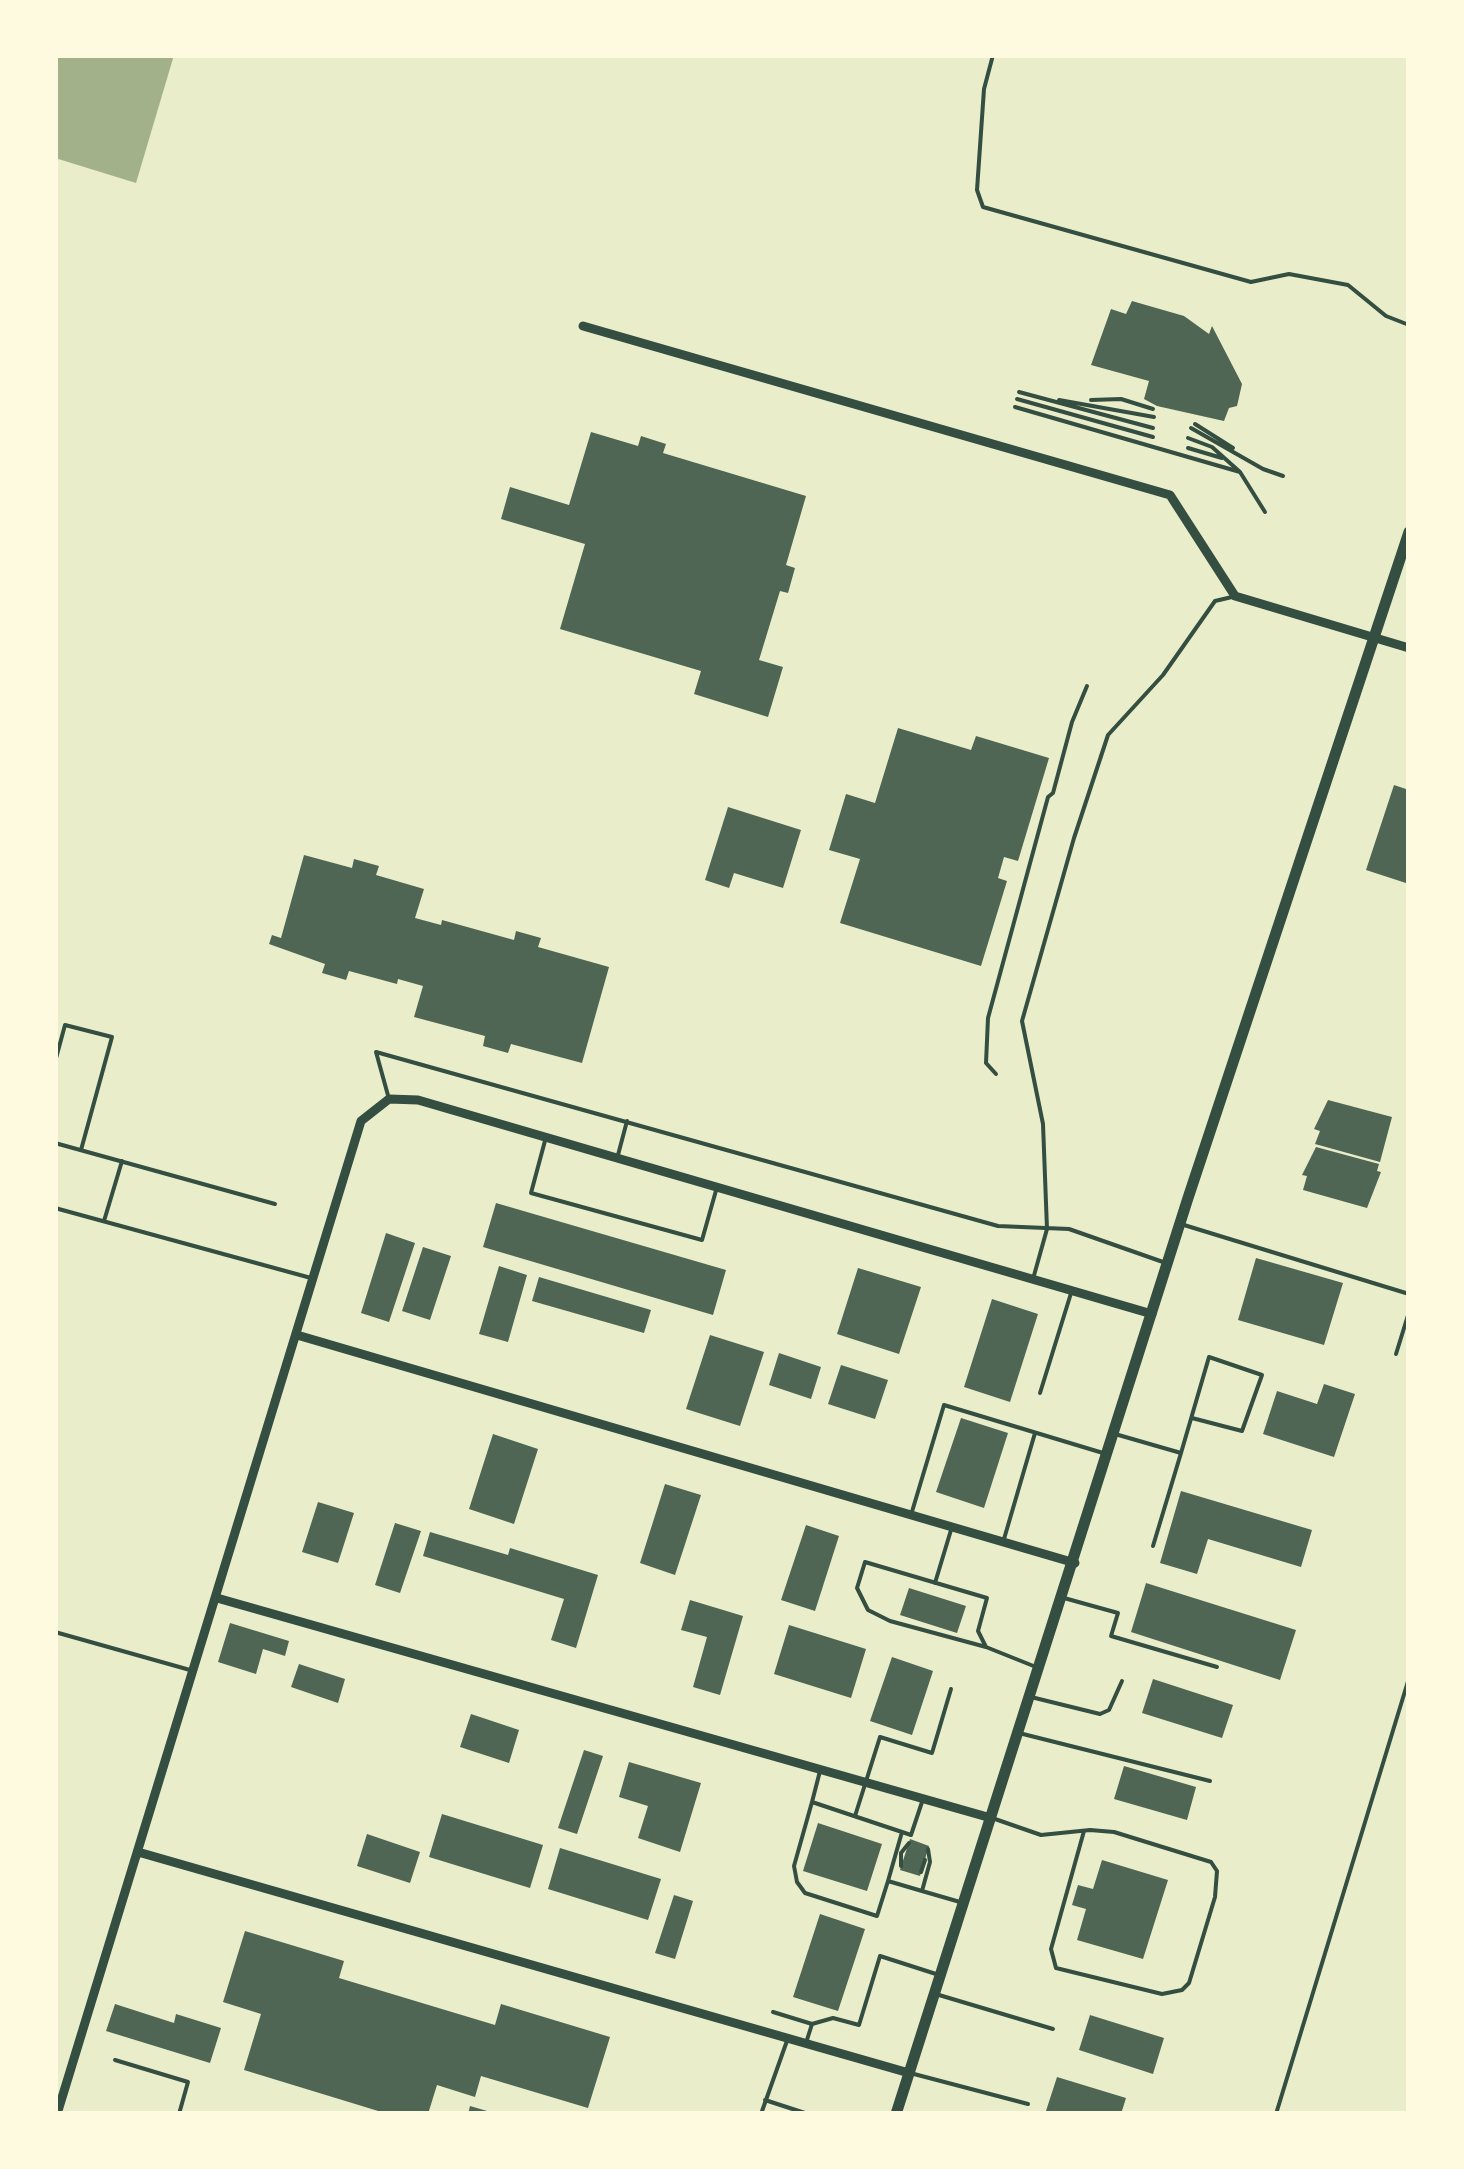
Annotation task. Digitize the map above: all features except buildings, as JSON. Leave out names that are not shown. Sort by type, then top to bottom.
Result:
[{"type":"main road","points":[[896,2114],[1064,1598],[1180,1224],[1374,638],[1403,569],[1409,532]]},
{"type":"street","points":[[583,326],[1170,496],[1235,596],[1409,648]]},
{"type":"street","points":[[57,2114],[361,1122],[389,1098],[418,1100],[1152,1314]]},
{"type":"street","points":[[297,1335],[1075,1563]]},
{"type":"street","points":[[217,1598],[991,1818]]},
{"type":"street","points":[[138,1852],[909,2073]]},
{"type":"lane","points":[[993,55],[984,89],[977,190],[983,207],[1251,282],[1289,274],[1348,285],[1386,316],[1409,325]]},
{"type":"lane","points":[[1153,409],[1122,399],[1049,400],[1018,396],[1153,437]]},
{"type":"lane","points":[[1049,400],[1154,428]]},
{"type":"lane","points":[[1086,401],[1154,417]]},
{"type":"lane","points":[[1015,407],[1240,472]]},
{"type":"lane","points":[[1193,426],[1283,476]]},
{"type":"lane","points":[[1188,438],[1212,448],[1240,472],[1264,512]]},
{"type":"lane","points":[[1188,448],[1222,459]]},
{"type":"lane","points":[[1033,1279],[1048,1229],[1043,1124],[1022,1021],[1074,838],[1108,735],[1163,674],[1215,601],[1235,596]]},
{"type":"lane","points":[[55,1062],[66,1025],[112,1037],[81,1150]]},
{"type":"lane","points":[[389,1098],[376,1052],[998,1226],[1070,1229],[1168,1263]]},
{"type":"lane","points":[[617,1158],[627,1122]]},
{"type":"lane","points":[[546,1137],[531,1193],[702,1240],[717,1187]]},
{"type":"lane","points":[[55,1143],[275,1204]]},
{"type":"lane","points":[[104,1222],[122,1161]]},
{"type":"lane","points":[[55,1208],[314,1278]]},
{"type":"lane","points":[[1180,1224],[1409,1294]]},
{"type":"lane","points":[[1040,1393],[1072,1290]]},
{"type":"lane","points":[[1396,1354],[1409,1312]]},
{"type":"lane","points":[[1153,1546],[1210,1357],[1262,1375],[1242,1431],[1192,1418]]},
{"type":"lane","points":[[911,1515],[944,1406],[1109,1455]]},
{"type":"lane","points":[[1004,1542],[1036,1433]]},
{"type":"lane","points":[[1115,1434],[1180,1453]]},
{"type":"lane","points":[[935,1583],[952,1526]]},
{"type":"lane","points":[[986,1647],[978,1632],[987,1598],[864,1562],[857,1588],[868,1610],[890,1621],[986,1647],[1040,1668]]},
{"type":"lane","points":[[1064,1598],[1118,1613],[1111,1636],[1217,1668]]},
{"type":"lane","points":[[55,1632],[194,1672]]},
{"type":"lane","points":[[1031,1697],[1100,1714],[1110,1710],[1122,1681]]},
{"type":"lane","points":[[855,1816],[880,1737],[932,1753],[952,1689]]},
{"type":"lane","points":[[1019,1733],[1210,1780]]},
{"type":"lane","points":[[820,1769],[794,1866],[796,1882],[805,1893],[877,1916],[888,1881],[909,1843]]},
{"type":"lane","points":[[812,1802],[911,1835],[923,1798]]},
{"type":"lane","points":[[991,1818],[1041,1836],[1084,1831],[1114,1832],[1202,1856],[1217,1871],[1214,1897],[1194,1970],[1182,1990],[1162,1994],[1056,1968],[1050,1949],[1084,1831]]},
{"type":"lane","points":[[901,1866],[902,1832]]},
{"type":"lane","points":[[922,1891],[928,1849]]},
{"type":"lane","points":[[921,1872],[926,1860]]},
{"type":"lane","points":[[888,1881],[964,1903]]},
{"type":"lane","points":[[773,2012],[812,2024],[833,2018],[858,2025],[880,1956],[940,1975]]},
{"type":"lane","points":[[934,1994],[1053,2029]]},
{"type":"lane","points":[[806,2043],[812,2024]]},
{"type":"lane","points":[[761,2114],[788,2038]]},
{"type":"lane","points":[[115,2060],[188,2082],[179,2114]]},
{"type":"lane","points":[[909,2073],[1028,2104]]},
{"type":"lane","points":[[766,2100],[808,2114]]},
{"type":"path","points":[[996,1074],[986,1063],[988,1018],[1048,797],[1053,793],[1072,722],[1087,686]]},
{"type":"path","points":[[1276,2114],[1409,1678]]},
{"type":"shaded area","points":[[55,55],[174,55],[136,183],[55,158]]}]
